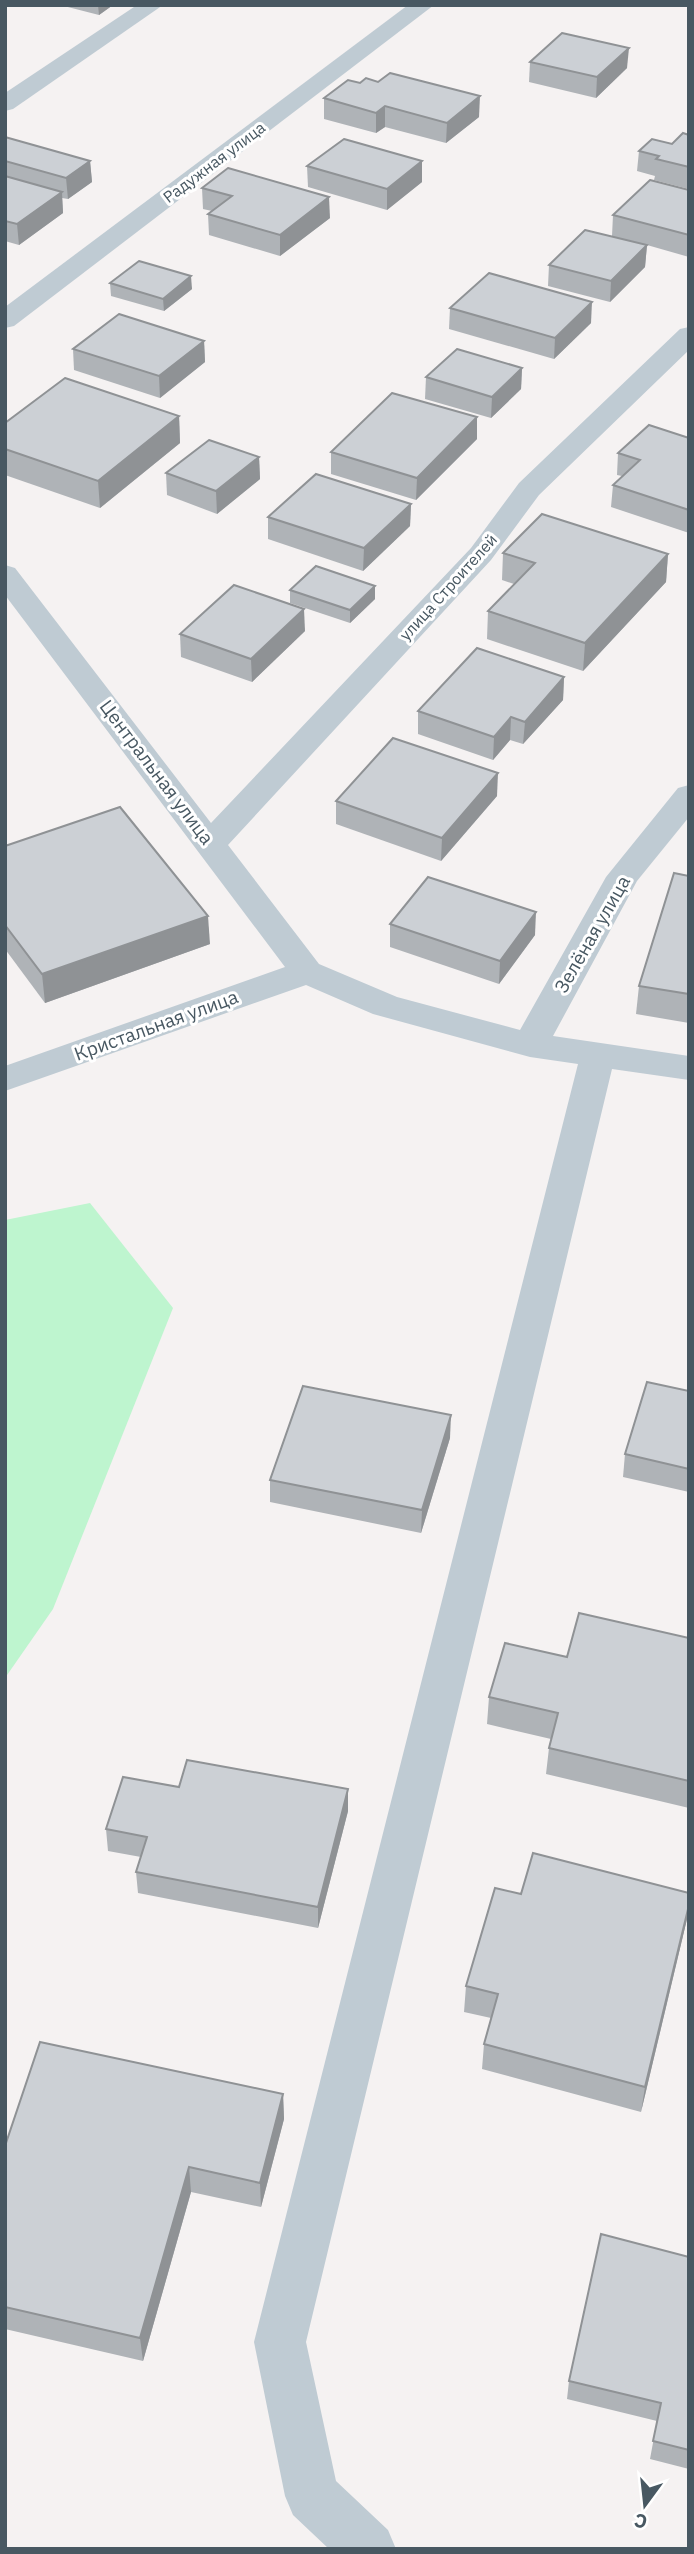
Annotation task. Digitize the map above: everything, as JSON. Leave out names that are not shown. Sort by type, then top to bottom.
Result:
[{"type":"street","points":[[5,104],[152,5]]},
{"type":"street","name":"Радужная улица","points":[[5,320],[423,5]]},
{"type":"street","name":"улица Строителей","points":[[211,843],[481,554],[529,489],[689,335]]},
{"type":"street","name":"Центральная улица","points":[[5,574],[307,972]]},
{"type":"street","name":"Зелёная улица","points":[[530,1045],[623,877],[689,795]]},
{"type":"street","points":[[307,972],[386,1006],[530,1045],[689,1068]]},
{"type":"street","name":"Кристальная улица","points":[[5,1079],[307,972]]},
{"type":"street","points":[[369,2549],[312,2496],[280,2342],[598,1055]]},
{"type":"green space","points":[[90,1203],[173,1308],[53,1609],[5,1678],[5,1220]]},
{"type":"building","points":[[562,33],[629,48],[597,77],[530,62]]},
{"type":"building","points":[[390,73],[480,96],[447,123],[385,106],[376,113],[324,98],[348,80],[360,83],[366,78],[378,82]]},
{"type":"building","points":[[683,133],[689,135],[689,167],[656,159],[659,156],[639,151],[652,139],[672,144]]},
{"type":"building","points":[[5,137],[90,161],[66,178],[5,161]]},
{"type":"building","points":[[344,139],[422,161],[387,189],[307,166]]},
{"type":"building","points":[[228,168],[329,197],[280,235],[208,214],[232,196],[202,188]]},
{"type":"building","points":[[5,176],[62,192],[17,224],[5,221]]},
{"type":"building","points":[[650,180],[689,190],[689,235],[613,215]]},
{"type":"building","points":[[585,230],[647,245],[611,281],[549,265]]},
{"type":"building","points":[[139,261],[191,276],[163,299],[110,283]]},
{"type":"building","points":[[489,273],[592,302],[555,338],[450,308]]},
{"type":"building","points":[[119,314],[204,341],[159,376],[73,349]]},
{"type":"building","points":[[457,349],[522,368],[492,397],[426,377]]},
{"type":"building","points":[[65,378],[179,416],[98,481],[5,449],[5,423]]},
{"type":"building","points":[[392,393],[477,417],[417,478],[331,452]]},
{"type":"building","points":[[649,425],[689,438],[689,510],[613,485],[640,460],[618,453]]},
{"type":"building","points":[[209,440],[259,457],[216,491],[166,473]]},
{"type":"building","points":[[316,474],[411,504],[364,548],[268,517]]},
{"type":"building","points":[[542,514],[668,554],[585,643],[488,611],[535,563],[503,553]]},
{"type":"building","points":[[316,566],[375,586],[350,610],[290,590]]},
{"type":"building","points":[[234,585],[304,609],[251,659],[180,634]]},
{"type":"building","points":[[477,648],[564,677],[525,722],[511,717],[494,737],[418,711]]},
{"type":"building","points":[[393,738],[498,773],[442,838],[336,801]]},
{"type":"building","points":[[120,807],[208,916],[42,974],[5,925],[5,846]]},
{"type":"building","points":[[674,873],[689,876],[689,994],[639,986]]},
{"type":"building","points":[[428,877],[536,912],[500,961],[390,924]]},
{"type":"building","points":[[647,1382],[689,1391],[689,1469],[625,1454]]},
{"type":"building","points":[[303,1386],[451,1415],[422,1510],[270,1480]]},
{"type":"building","points":[[579,1613],[689,1638],[689,1781],[549,1748],[558,1713],[489,1697],[505,1643],[567,1657]]},
{"type":"building","points":[[187,1760],[348,1789],[318,1907],[136,1872],[147,1837],[106,1829],[123,1777],[179,1787]]},
{"type":"building","points":[[533,1853],[689,1893],[689,1905],[645,2087],[484,2044],[498,1994],[466,1986],[495,1888],[521,1894]]},
{"type":"building","points":[[40,2042],[283,2094],[260,2183],[189,2167],[140,2338],[5,2307],[5,2146]]},
{"type":"building","points":[[601,2234],[689,2257],[689,2450],[653,2441],[661,2403],[569,2381]]}]
